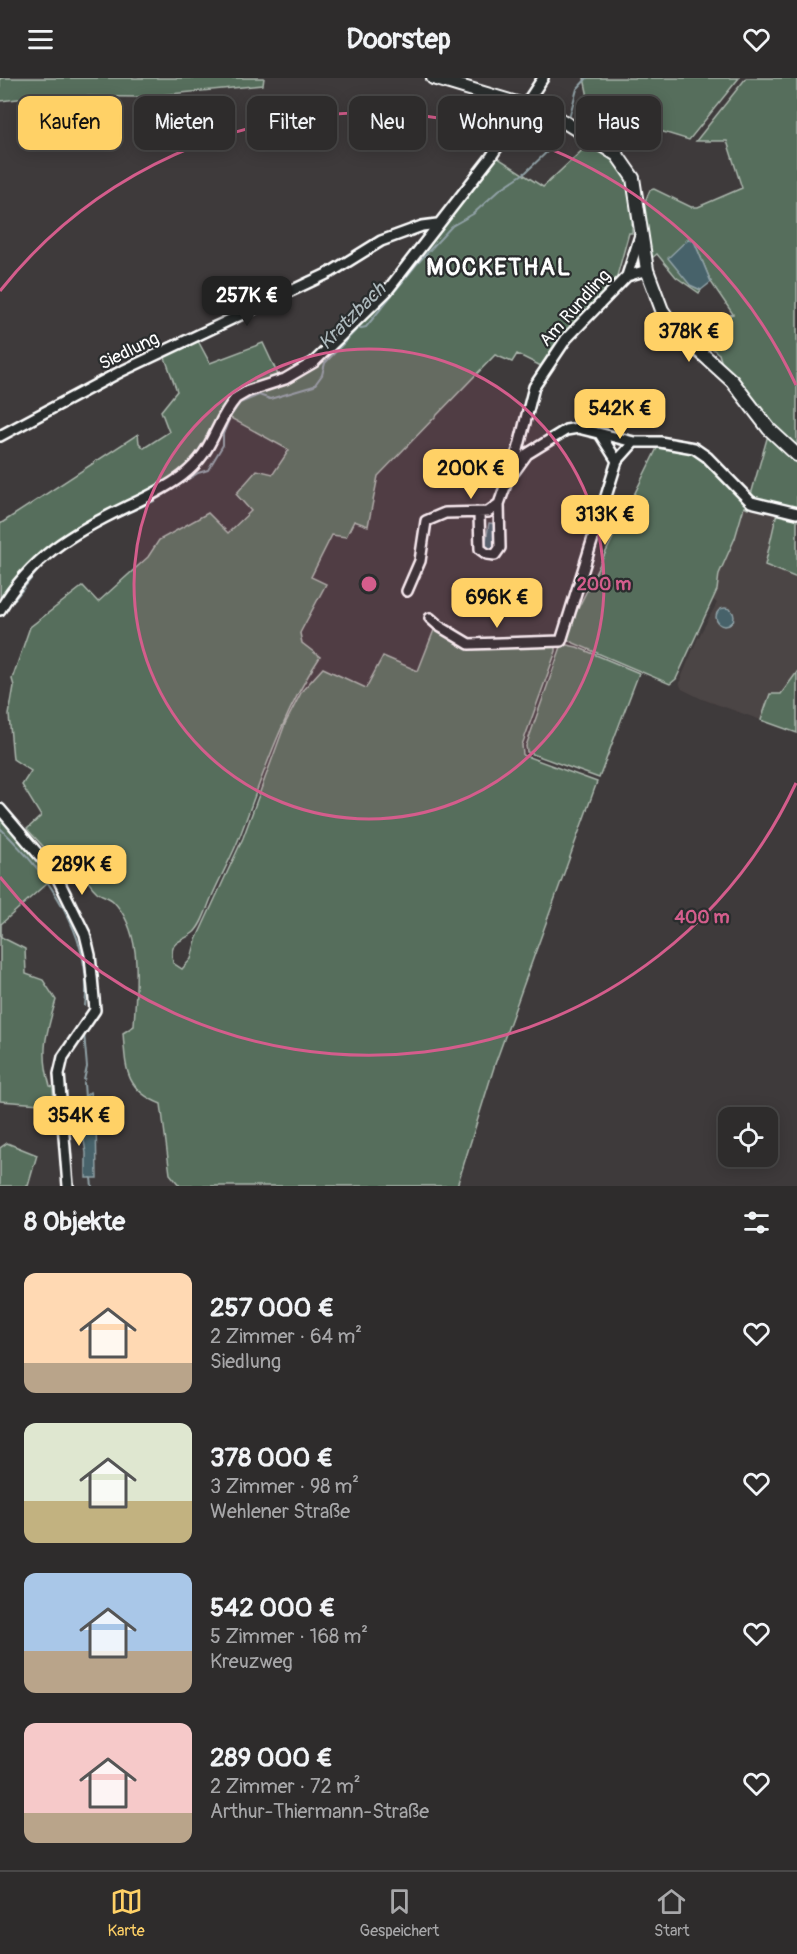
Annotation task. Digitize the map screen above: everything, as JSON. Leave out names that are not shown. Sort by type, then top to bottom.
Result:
[{"type":"street","points":[[433,78],[492,96]]},
{"type":"street","points":[[531,96],[543,78]]},
{"type":"street","points":[[564,120],[607,146],[624,162],[636,189],[640,236],[647,270],[656,298],[675,329],[732,381],[769,429],[797,455]]},
{"type":"street","points":[[0,610],[25,574],[60,543],[80,529],[182,477],[210,448],[236,398],[248,391],[285,379],[314,362],[390,287],[436,224],[496,150]]},
{"type":"street","name":"Siedlung","points":[[0,436],[120,372],[320,277],[381,241],[406,231],[436,224]]},
{"type":"street","points":[[406,231],[420,247]]},
{"type":"street","name":"Am Rundling","points":[[479,514],[480,549],[487,555],[495,555],[500,548],[499,504],[518,450],[534,387],[545,367],[566,339],[627,276],[640,236]]},
{"type":"street","points":[[627,276],[647,270]]},
{"type":"street","points":[[506,484],[527,454],[566,430],[578,428],[634,442],[660,442],[694,448],[707,457],[751,502],[797,513]]},
{"type":"street","points":[[600,434],[617,461]]},
{"type":"street","points":[[430,618],[446,631],[469,644],[561,641],[617,461],[634,442]]},
{"type":"street","points":[[407,591],[420,561],[426,521],[445,513],[488,512],[499,504]]},
{"type":"street","points":[[0,809],[56,875],[85,934],[90,955],[95,1010],[63,1057],[58,1074],[68,1186]]},
{"type":"shaded area","points":[[744,507],[752,511],[754,507],[777,512],[765,565],[797,578],[797,672],[781,694],[770,694],[761,720],[702,699],[682,689],[679,683],[697,640],[717,603],[713,600],[719,574],[735,538]]},
{"type":"green space","points":[[0,78],[264,78],[263,85],[150,96],[18,96],[18,99],[0,101]]},
{"type":"green space","points":[[584,78],[739,78],[689,140],[661,131],[661,96],[588,96]]},
{"type":"green space","points":[[746,78],[797,78],[797,450],[786,441],[723,367],[719,354],[698,337],[707,322],[733,314],[711,282],[694,241],[690,285],[701,290],[699,293],[676,277],[657,254],[653,257],[648,253],[643,206],[650,190],[654,189],[691,207],[698,207],[742,188],[727,141],[696,141]]},
{"type":"green space","points":[[582,150],[601,150],[613,161],[626,180],[632,203],[632,233],[629,233],[617,276],[619,279],[578,321],[541,366],[517,354],[512,362],[495,355],[378,476],[368,526],[354,521],[346,537],[332,535],[311,577],[326,584],[300,633],[302,643],[320,657],[285,721],[238,841],[202,921],[193,933],[176,943],[172,950],[173,963],[182,969],[191,959],[196,940],[243,838],[285,724],[302,691],[323,668],[366,688],[383,656],[418,671],[434,630],[460,642],[556,644],[556,651],[522,745],[523,755],[597,782],[495,1064],[457,1186],[180,1186],[170,1174],[161,1104],[140,1092],[129,1076],[125,1057],[123,1033],[134,1026],[136,977],[136,960],[130,928],[113,901],[93,888],[70,853],[54,858],[27,829],[41,816],[22,785],[31,771],[13,759],[9,715],[14,686],[12,679],[30,627],[83,586],[98,602],[148,557],[159,540],[208,513],[228,533],[251,511],[236,494],[257,470],[273,474],[289,450],[227,416],[239,399],[285,382],[360,324],[495,156],[543,187]]},
{"type":"green space","points":[[197,339],[210,363],[263,343],[279,377],[246,387],[201,455],[162,487],[65,536],[22,572],[0,602],[0,524],[138,434],[139,443],[144,448],[169,432],[161,411],[177,391],[164,355]]},
{"type":"green space","points":[[768,435],[797,460],[797,510],[750,498]]},
{"type":"green space","points":[[660,442],[694,448],[751,502],[748,509],[744,507],[735,538],[719,574],[717,590],[676,679],[670,684],[569,641],[566,633]]},
{"type":"green space","points":[[777,512],[797,515],[797,578],[765,565]]},
{"type":"green space","points":[[562,644],[577,647],[639,673],[599,778],[527,752],[526,746]]},
{"type":"green space","points":[[797,672],[797,733],[761,720],[770,694],[781,694]]},
{"type":"green space","points":[[0,809],[56,875],[1,924],[1,937],[25,949],[26,974],[43,980],[56,1000],[47,1033],[45,1052],[47,1074],[50,1086],[53,1087],[54,1105],[0,1101]]},
{"type":"green space","points":[[7,1143],[37,1155],[28,1186],[0,1186],[0,1148]]},
{"type":"water","points":[[688,239],[694,241],[711,282],[701,290],[690,285],[668,258]]},
{"type":"water","points":[[489,523],[497,524],[497,548],[492,551],[485,547]]},
{"type":"water","points":[[725,608],[731,611],[734,617],[731,623],[725,626],[719,623],[716,617],[719,611]]},
{"type":"water","points":[[90,1092],[96,1117],[97,1178],[86,1178],[86,1153],[78,1102]]},
{"type":"waterway","name":"Kratzbach","points":[[569,118],[577,89],[587,78]]},
{"type":"waterway","name":"Kratzbach","points":[[92,529],[154,501],[198,473],[208,470],[223,445],[223,434],[230,417],[240,403],[259,395],[270,399],[314,386],[322,375],[325,363],[357,329],[366,327],[416,265],[452,226],[473,214],[499,190],[526,172],[549,150]]},
{"type":"waterway","name":"Kratzbach","points":[[15,599],[43,564],[77,538]]},
{"type":"waterway","name":"Kratzbach","points":[[0,828],[34,865],[64,908],[82,955],[86,980],[85,1006]]},
{"type":"waterway","name":"Kratzbach","points":[[84,1033],[87,1067],[84,1080]]},
{"type":"waterway","name":"Kratzbach","points":[[84,1083],[85,1098]]},
{"type":"waterway","name":"Kratzbach","points":[[91,1178],[92,1186]]},
{"type":"district","name":"MOCKETHAL","points":[[499,267]]}]
